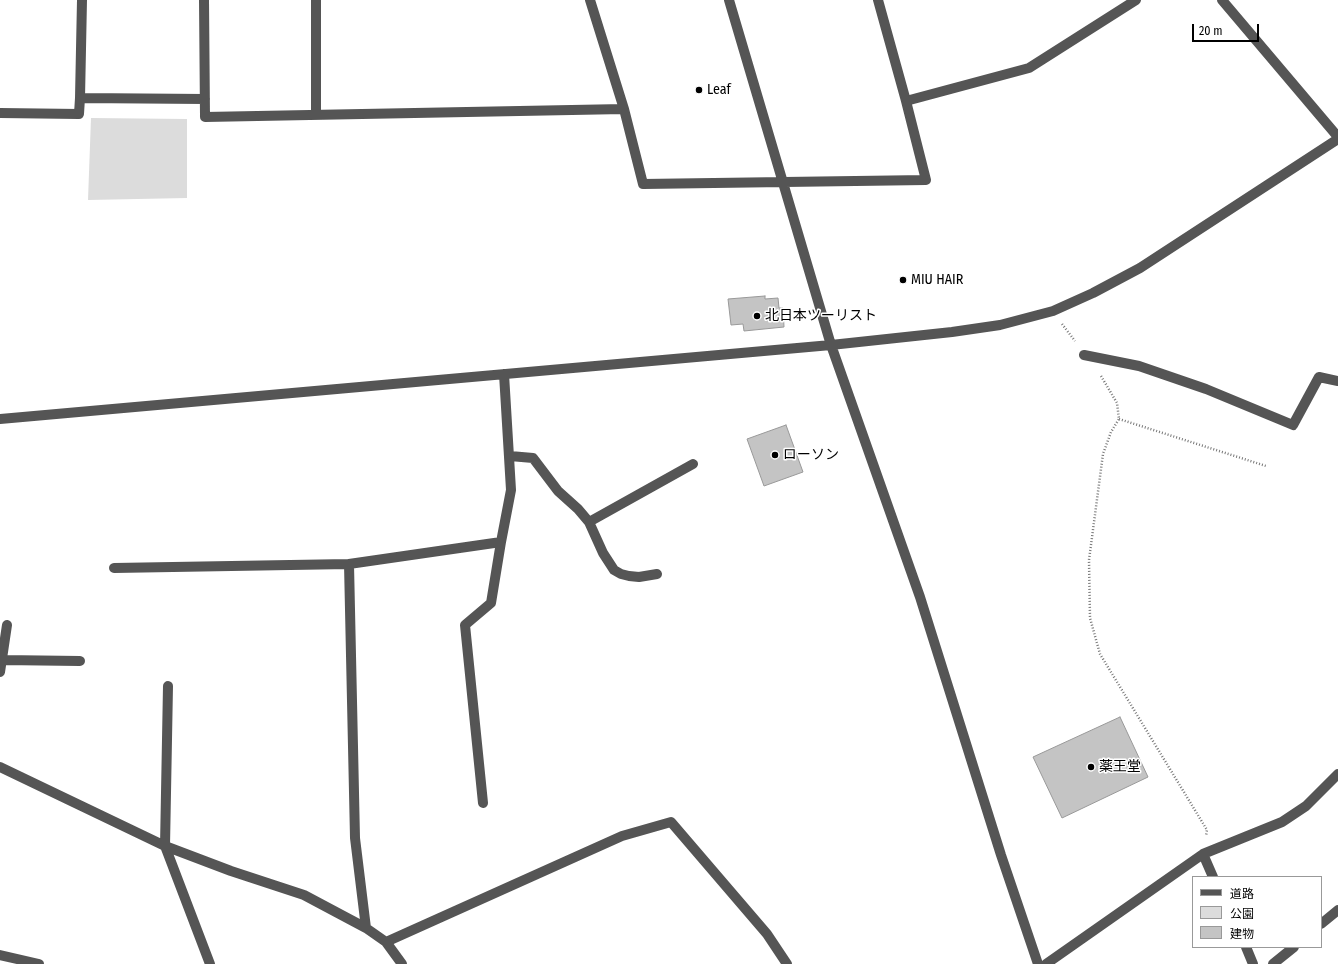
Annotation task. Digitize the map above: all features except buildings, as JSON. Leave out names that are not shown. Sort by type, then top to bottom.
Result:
[{"type":"street","points":[[0,113],[79,114],[82,0]]},
{"type":"street","points":[[204,0],[205,117],[624,109]]},
{"type":"street","points":[[316,0],[316,115]]},
{"type":"street","points":[[590,0],[624,109],[643,184],[926,180],[878,0]]},
{"type":"street","points":[[729,0],[831,345],[920,597],[1001,855],[1038,964]]},
{"type":"street","points":[[906,101],[1029,68],[1136,0]]},
{"type":"street","points":[[0,419],[831,345],[993,326],[1053,311],[1093,293],[1140,268],[1338,138],[1222,0]]},
{"type":"street","points":[[80,98],[204,99]]},
{"type":"street","points":[[1084,354],[1138,366],[1206,388],[1293,425],[1319,377],[1338,381]]},
{"type":"street","points":[[483,803],[465,625],[491,603],[511,490],[504,374]]},
{"type":"street","points":[[510,456],[533,458],[558,491],[578,509],[589,522],[603,553],[614,570],[629,576],[640,577],[657,574]]},
{"type":"street","points":[[589,522],[693,464]]},
{"type":"street","points":[[114,568],[349,564],[501,542]]},
{"type":"street","points":[[349,564],[355,838],[366,928]]},
{"type":"street","points":[[0,672],[7,625]]},
{"type":"street","points":[[2,660],[80,661]]},
{"type":"street","points":[[168,686],[165,846],[210,964]]},
{"type":"street","points":[[0,767],[165,846],[231,871],[304,895],[366,928],[386,942],[402,964]]},
{"type":"street","points":[[1046,964],[1203,854],[1282,822],[1306,806],[1338,774]]},
{"type":"street","points":[[386,942],[622,836],[671,822],[767,934],[787,964]]},
{"type":"street","points":[[1203,854],[1213,876]]},
{"type":"street","points":[[1322,923],[1338,910]]},
{"type":"street","points":[[1246,948],[1253,964]]},
{"type":"street","points":[[1274,964],[1293,948]]},
{"type":"street","points":[[0,955],[39,964]]},
{"type":"path","points":[[1053,311],[1103,378],[1117,403],[1119,419],[1111,432],[1103,454],[1089,560],[1090,618],[1100,654],[1207,830],[1203,854]]},
{"type":"path","points":[[1119,419],[1266,466]]},
{"type":"green space","points":[[91,118],[187,119],[187,198],[88,200]]},
{"type":"place","name":"Leaf","points":[[699,90]]},
{"type":"place","name":"MIU HAIR","points":[[903,280]]},
{"type":"place","name":"北日本ツーリスト","points":[[757,316]]},
{"type":"place","name":"ローソン","points":[[775,455]]},
{"type":"place","name":"薬王堂","points":[[1091,767]]}]
